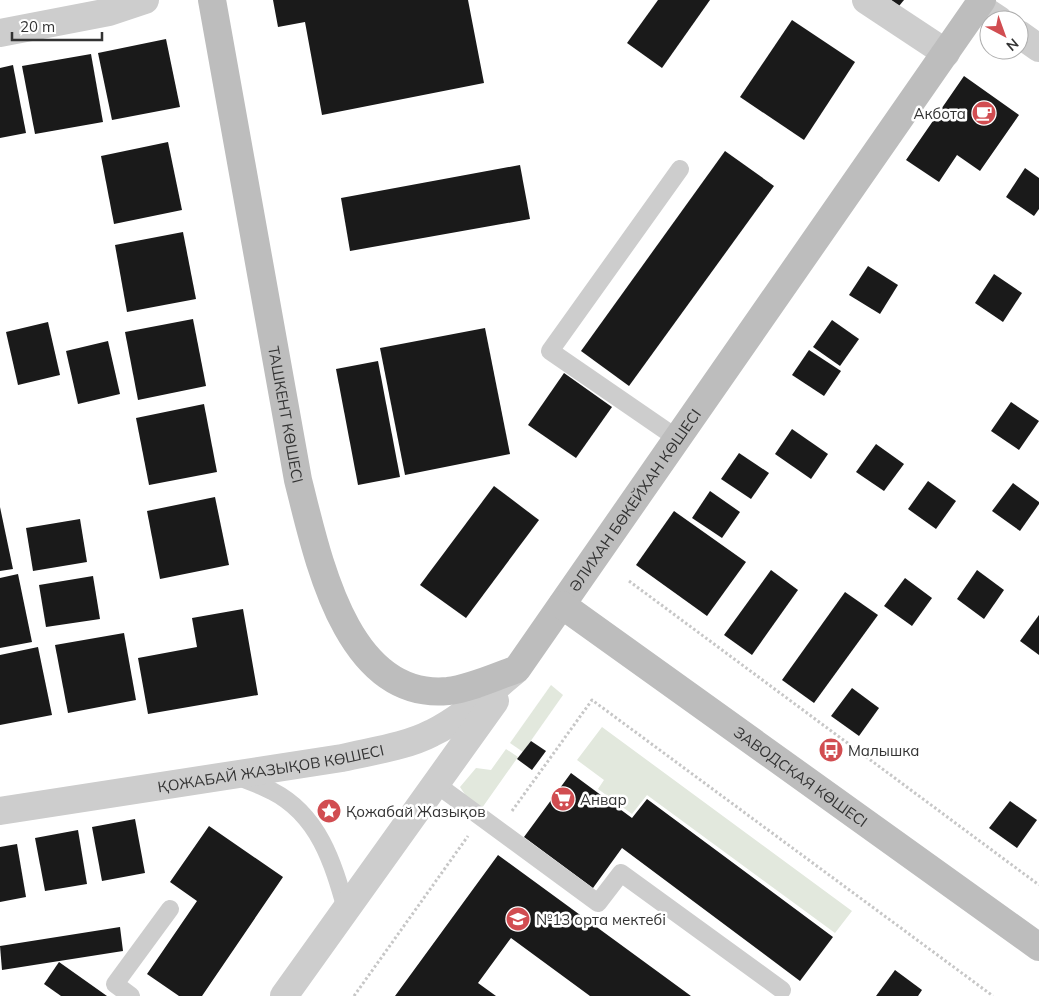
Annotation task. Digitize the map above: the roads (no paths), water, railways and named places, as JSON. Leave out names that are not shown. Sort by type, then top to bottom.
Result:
[{"type":"main road","name":"ТАШКЕНТ КӨШЕСІ","points":[[212,0],[298,480],[318,559],[332,599],[362,650],[388,676],[404,685],[420,689],[449,690],[466,687],[517,669]]},
{"type":"main road","name":"ӘЛИХАН БӨКЕЙХАН КӨШЕСІ","points":[[517,669],[946,53],[987,9]]},
{"type":"main road","name":"ЗАВОДСКАЯ КӨШЕСІ","points":[[562,605],[1039,947]]},
{"type":"street","points":[[0,34],[94,15],[145,0]]},
{"type":"street","points":[[866,0],[946,53]]},
{"type":"street","name":"ҚОЖАБАЙ ЖАЗЫҚОВ КӨШЕСІ","points":[[0,811],[342,758],[393,746],[430,734],[462,715],[517,669]]},
{"type":"street","name":"ӘЛИХАН БӨКЕЙХАН КӨШЕСІ","points":[[284,996],[517,669]]},
{"type":"lane","points":[[678,439],[550,351],[680,169]]},
{"type":"lane","points":[[234,775],[274,792],[292,804],[312,824],[327,848],[346,909]]},
{"type":"lane","points":[[436,784],[598,903],[621,873],[782,990]]},
{"type":"lane","points":[[131,996],[115,984],[170,909]]},
{"type":"place","name":"Акбота","points":[[984,113]]},
{"type":"place","name":"Малышка","points":[[831,750]]},
{"type":"place","name":"Анвар","points":[[563,799]]},
{"type":"place","name":"Қожабай Жазықов","points":[[329,811]]},
{"type":"place","name":"№13 орта мектебі","points":[[518,919]]}]
